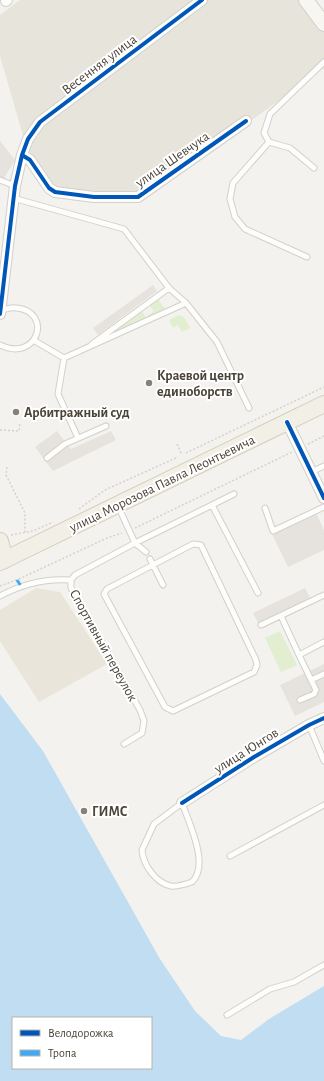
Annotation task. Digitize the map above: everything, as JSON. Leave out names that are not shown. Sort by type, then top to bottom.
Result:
[{"type":"main road","name":"улица Морозова Павла Леонтьевича","points":[[2,560],[324,404]]},
{"type":"main road","points":[[2,560],[4,538]]},
{"type":"street","name":"Весенняя улица","points":[[22,155],[28,139],[40,122],[202,0]]},
{"type":"street","points":[[306,0],[324,24]]},
{"type":"street","name":"улица Шевчука","points":[[22,155],[30,160],[49,188],[55,192],[94,196],[138,197],[246,122]]},
{"type":"street","points":[[1,312],[13,198],[22,155]]},
{"type":"street","points":[[287,422],[324,498]]},
{"type":"street","name":"улица Юнгов","points":[[182,803],[308,725],[324,718]]},
{"type":"lane","points":[[314,168],[290,148],[269,142],[264,133],[270,114],[324,62]]},
{"type":"lane","points":[[269,142],[233,183],[230,199],[235,217],[245,229],[307,257]]},
{"type":"lane","points":[[0,180],[15,186]]},
{"type":"lane","points":[[13,198],[124,229],[169,288],[186,303],[217,342],[249,408]]},
{"type":"lane","points":[[88,348],[169,288]]},
{"type":"lane","points":[[64,358],[186,303]]},
{"type":"lane","points":[[0,345],[8,349],[26,347],[34,341],[38,329],[37,321],[29,311],[16,307],[1,312]]},
{"type":"lane","points":[[34,341],[64,358]]},
{"type":"lane","points":[[64,358],[58,394],[78,438]]},
{"type":"lane","points":[[47,458],[65,444],[106,426]]},
{"type":"lane","points":[[311,472],[324,466]]},
{"type":"lane","name":"Спортивный переулок","points":[[124,744],[142,733],[144,721],[140,710],[71,588],[71,580],[75,575],[135,543],[234,494]]},
{"type":"lane","points":[[117,505],[135,543],[146,552]]},
{"type":"lane","points":[[212,505],[258,593]]},
{"type":"lane","points":[[265,508],[273,531],[324,507]]},
{"type":"lane","points":[[193,544],[201,545],[256,660],[257,665],[254,672],[174,711],[165,708],[104,594],[107,589],[153,565],[193,544]]},
{"type":"lane","points":[[150,559],[163,585]]},
{"type":"lane","points":[[0,596],[24,584],[62,579],[71,580]]},
{"type":"lane","points":[[261,625],[324,595]]},
{"type":"lane","points":[[281,616],[316,690],[300,700]]},
{"type":"lane","points":[[299,655],[324,642]]},
{"type":"lane","points":[[311,680],[324,674]]},
{"type":"lane","points":[[308,725],[324,761]]},
{"type":"lane","points":[[182,803],[200,864],[197,875],[192,882],[178,886],[171,886],[164,883],[149,870],[142,850],[154,824],[182,803]]},
{"type":"lane","points":[[230,856],[324,805]]},
{"type":"lane","points":[[228,1015],[270,989],[294,982],[324,965]]},
{"type":"path","points":[[186,453],[324,387]]},
{"type":"path","points":[[0,430],[19,431],[20,423]]},
{"type":"path","points":[[0,586],[19,579],[107,538],[129,530],[324,436]]},
{"type":"path","points":[[177,444],[182,455]]},
{"type":"path","points":[[77,510],[105,490],[178,457]]},
{"type":"path","points":[[7,467],[6,475],[26,513],[25,532]]},
{"type":"path","points":[[4,538],[54,521]]},
{"type":"shaded area","points":[[20,0],[300,0],[324,30],[324,68],[144,198],[55,190],[26,146],[0,56],[0,15]]},
{"type":"shaded area","points":[[0,141],[15,160],[0,185]]},
{"type":"shaded area","points":[[153,285],[157,291],[98,335],[93,328]]},
{"type":"shaded area","points":[[57,431],[71,449],[111,431],[116,440],[53,471],[35,447]]},
{"type":"shaded area","points":[[315,511],[324,530],[324,550],[288,567],[271,532]]},
{"type":"shaded area","points":[[36,588],[60,592],[107,664],[39,702],[0,641],[0,610]]},
{"type":"shaded area","points":[[305,588],[313,604],[261,629],[253,613]]},
{"type":"shaded area","points":[[324,664],[324,702],[295,716],[280,685]]},
{"type":"green space","points":[[158,299],[165,309],[111,334],[142,312],[146,317],[154,311],[150,306]]},
{"type":"green space","points":[[179,315],[184,317],[190,328],[182,332],[178,325],[173,328],[169,320]]},
{"type":"green space","points":[[280,631],[297,665],[281,672],[265,638]]},
{"type":"water","points":[[0,694],[43,751],[160,959],[195,1011],[221,1036],[241,1040],[269,1019],[324,986],[324,1081],[0,1081]]},
{"type":"marked path","points":[[17,580],[21,586]]},
{"type":"cycle path","points":[[22,155],[28,139],[40,122],[202,0]]},
{"type":"cycle path","points":[[0,314],[15,186],[22,155],[30,160],[49,188],[55,192],[94,197],[138,197],[246,121]]},
{"type":"cycle path","points":[[287,422],[324,498]]},
{"type":"cycle path","points":[[182,803],[254,757],[324,718]]},
{"type":"place","name":"Краевой центр единоборств","points":[[149,383]]},
{"type":"place","name":"Арбитражный суд","points":[[16,412]]},
{"type":"place","name":"ГИМС","points":[[84,811]]}]
